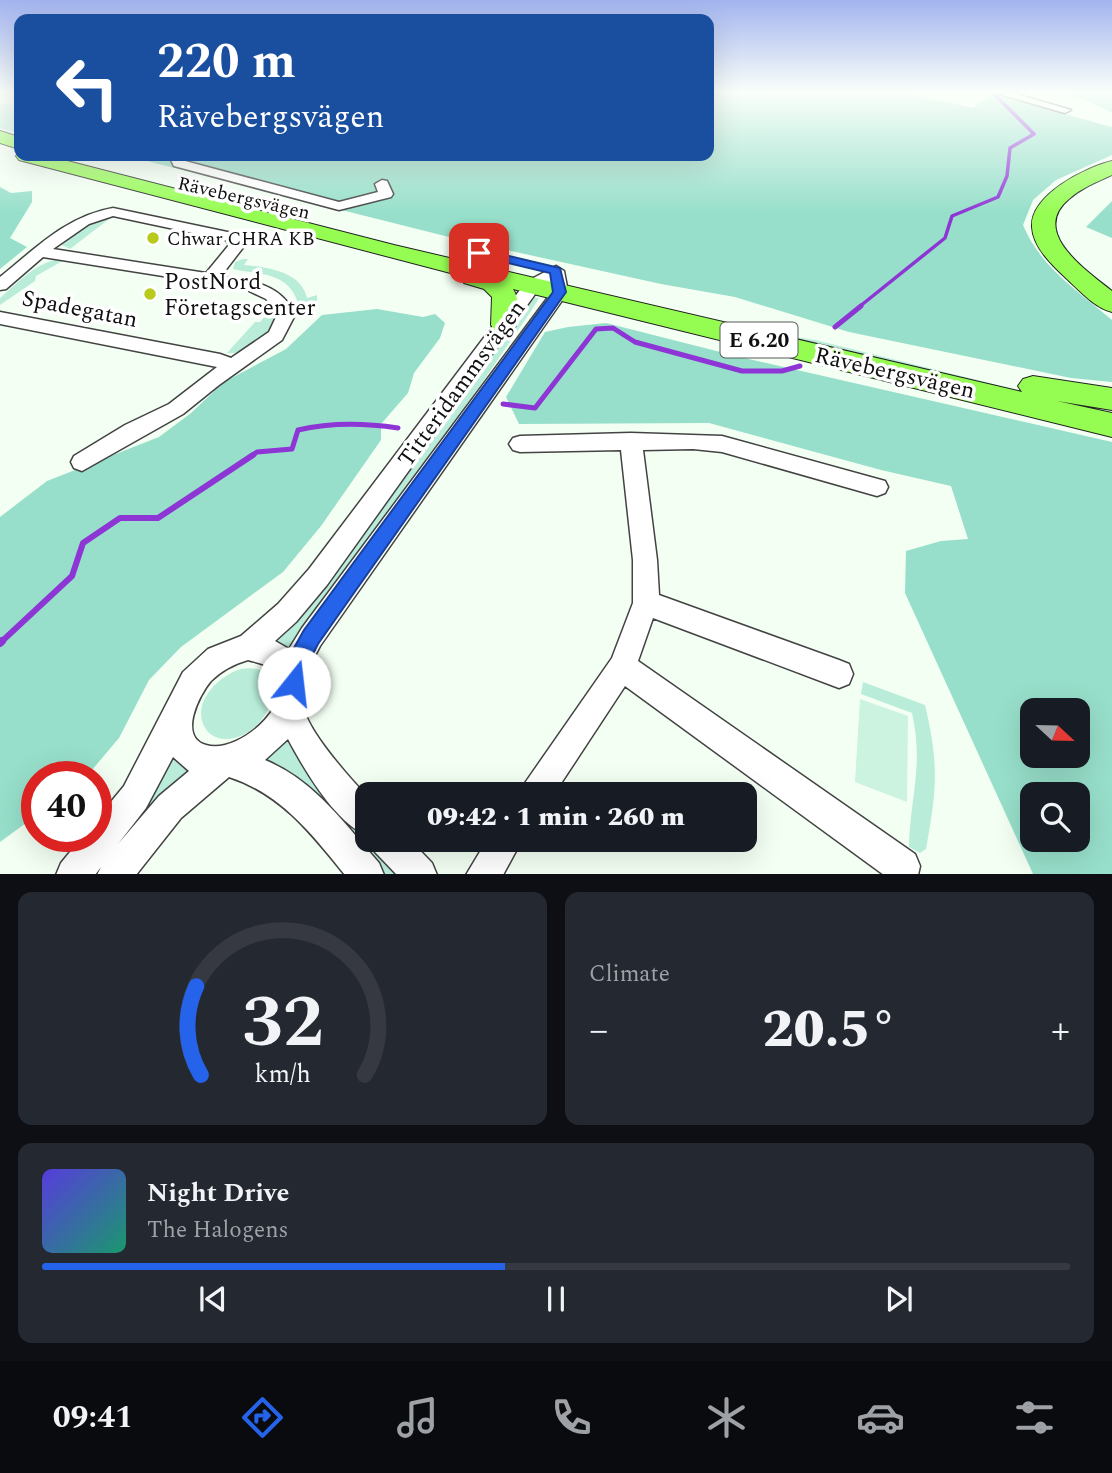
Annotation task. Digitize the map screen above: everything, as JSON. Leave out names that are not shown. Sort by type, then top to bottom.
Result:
[{"type":"highway","name":"Rävebergsvägen","points":[[45,161],[532,286],[558,282],[1112,405]]},
{"type":"highway","name":"Rävebergsvägen","points":[[90,161],[1112,425]]},
{"type":"highway","points":[[1112,167],[1060,195],[1047,208],[1043,219],[1043,233],[1052,250],[1112,304]]},
{"type":"highway","points":[[430,261],[439,268],[493,284],[501,289],[505,302],[502,311],[504,325]]},
{"type":"highway","name":"E 6.20","points":[[1033,386],[1112,398]]},
{"type":"street","points":[[177,161],[183,165],[339,206],[386,194],[382,184]]},
{"type":"street","name":"Spadegatan","points":[[0,285],[90,217],[100,213],[120,214],[232,237],[237,245],[211,278]]},
{"type":"street","name":"Spadegatan","points":[[42,252],[248,285],[279,301],[286,315],[276,336],[176,410],[132,431],[82,462]]},
{"type":"street","name":"Titteridammsvägen","points":[[292,671],[319,626],[558,282]]},
{"type":"street","name":"Titteridammsvägen","points":[[248,647],[286,613],[318,578],[532,286]]},
{"type":"street","name":"Spadegatan","points":[[0,317],[220,360],[231,367]]},
{"type":"street","points":[[520,444],[631,441],[722,444],[877,487]]},
{"type":"street","points":[[544,782],[622,667],[646,603],[645,559],[631,441]]},
{"type":"street","points":[[646,603],[839,674]]},
{"type":"street","points":[[73,874],[135,797],[177,719],[181,702],[190,685],[202,671],[232,651],[248,647],[267,649],[282,657],[292,671],[293,696],[289,710],[271,737],[258,749],[225,762],[204,776],[170,807],[114,874]]},
{"type":"street","points":[[622,667],[904,866],[901,874]]},
{"type":"street","points":[[289,710],[315,759],[355,806]]},
{"type":"street","points":[[177,719],[183,746],[193,757],[207,762],[225,762],[260,773],[284,786],[309,809],[367,874]]},
{"type":"street","points":[[399,852],[420,874]]},
{"type":"street","points":[[483,874],[498,852]]},
{"type":"green space","points":[[714,133],[1112,133],[1112,155],[1056,180],[1033,200],[1023,225],[1039,254],[1050,266],[1112,320],[1112,382],[1071,378],[849,332],[735,297],[661,284],[457,239],[147,161],[714,161]]},
{"type":"green space","points":[[0,187],[11,193],[32,191],[32,202],[10,238],[27,247],[0,269]]},
{"type":"green space","points":[[1112,201],[1112,238],[1086,227]]},
{"type":"green space","points":[[113,216],[70,249],[62,245],[93,219]]},
{"type":"green space","points":[[66,259],[36,276],[35,281],[0,305],[0,298],[30,272],[47,262]]},
{"type":"green space","points":[[248,259],[244,265],[272,269],[290,276],[298,282],[307,298],[317,295],[317,301],[298,303],[287,285],[280,280],[233,269],[235,262]]},
{"type":"green space","points":[[532,297],[539,298],[441,443],[290,650],[274,641],[397,488]]},
{"type":"green space","points":[[274,306],[279,314],[259,342],[244,351],[227,353],[255,322],[260,322]]},
{"type":"green space","points":[[377,309],[423,317],[435,314],[445,323],[440,338],[414,373],[408,393],[381,424],[381,440],[321,526],[283,572],[181,647],[149,680],[119,738],[100,761],[21,761],[21,827],[0,842],[0,517],[47,481],[159,437],[191,413],[224,382],[286,349],[322,315]]},
{"type":"green space","points":[[606,323],[740,357],[1112,442],[1112,874],[1033,874],[1023,852],[1090,852],[1090,782],[1020,782],[1020,845],[905,593],[906,551],[941,541],[968,539],[951,486],[881,470],[709,423],[519,424],[506,397],[545,332]]},
{"type":"green space","points":[[766,333],[815,340],[1112,413]]},
{"type":"green space","points":[[241,669],[258,669],[269,676],[273,687],[271,701],[265,715],[255,727],[241,736],[218,738],[210,734],[204,726],[202,707],[210,690],[217,683]]},
{"type":"green space","points":[[863,682],[925,705],[933,744],[935,777],[926,849],[920,853],[909,847],[917,766],[912,713],[861,694]]},
{"type":"green space","points":[[860,699],[908,716],[907,802],[855,782]]},
{"type":"green space","points":[[287,735],[355,818],[355,849],[264,760]]},
{"type":"green space","points":[[168,749],[197,771],[102,874],[85,874],[99,852],[112,852],[112,833]]},
{"type":"green space","points":[[358,852],[386,852],[407,874],[380,874]]},
{"type":"waterway","points":[[859,307],[945,238],[952,216],[998,197],[1007,176],[1010,148],[1033,133]]},
{"type":"waterway","points":[[835,327],[861,306]]},
{"type":"waterway","points":[[503,404],[535,408],[596,329],[613,328],[635,342],[742,371],[782,371],[800,366]]},
{"type":"waterway","points":[[250,457],[257,452],[292,449],[298,430],[311,427],[348,424],[398,428]]},
{"type":"waterway","points":[[2,641],[0,643],[72,576],[83,543],[120,518],[158,518],[250,457]]},
{"type":"place","name":"Chwar CHRA KB","points":[[153,238]]},
{"type":"place","name":"PostNord Företagscenter","points":[[150,294]]},
{"type":"route","points":[[294,683],[292,671],[311,637],[559,292],[556,271],[479,253]]}]
